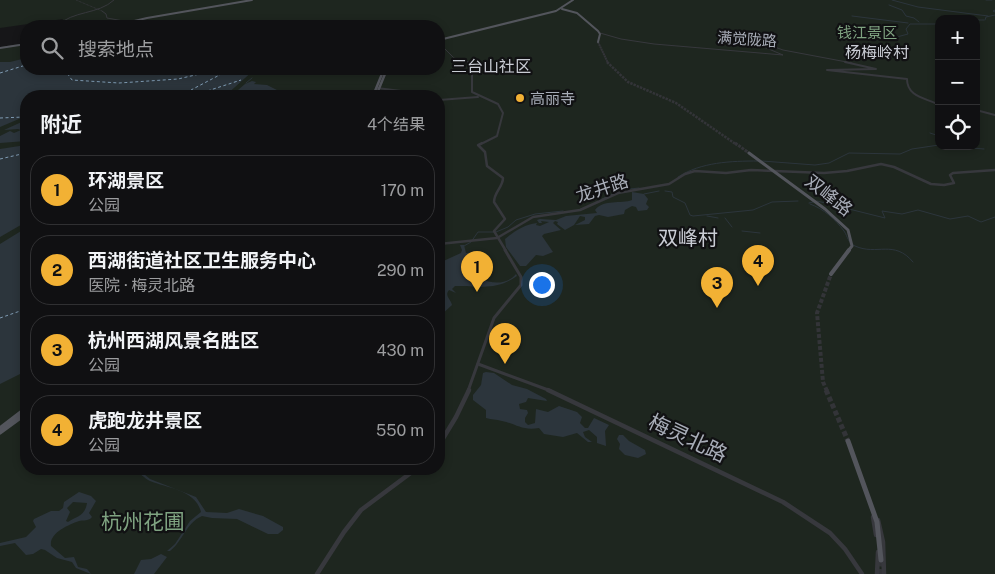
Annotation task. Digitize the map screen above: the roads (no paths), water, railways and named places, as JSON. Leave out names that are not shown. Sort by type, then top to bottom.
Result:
[{"type":"main road","points":[[140,20],[252,0]]},
{"type":"main road","points":[[445,40],[561,8],[573,0]]},
{"type":"main road","name":"满觉陇路","points":[[561,8],[581,16],[600,33]]},
{"type":"main road","points":[[598,42],[600,33]]},
{"type":"main road","points":[[0,47],[20,44]]},
{"type":"main road","points":[[378,88],[383,75]]},
{"type":"main road","name":"双峰路","points":[[749,153],[814,201],[848,230],[852,236],[852,245],[831,274]]},
{"type":"main road","points":[[0,431],[20,416]]},
{"type":"main road","points":[[848,441],[877,522],[881,560]]},
{"type":"street","points":[[62,20],[98,9],[114,0]]},
{"type":"street","points":[[102,11],[106,14],[106,18],[118,20]]},
{"type":"street","name":"满觉陇路","points":[[600,33],[621,39],[658,45],[696,47],[775,56],[783,54],[764,47],[770,46],[782,51],[864,65],[876,69],[827,70],[906,79],[908,80],[907,85],[915,96],[935,104]]},
{"type":"street","points":[[445,48],[454,58],[472,63],[472,92],[498,104],[503,113],[497,136],[478,145],[485,152],[487,166],[503,178],[503,182],[496,190],[493,202],[495,208],[505,219],[494,232],[519,272],[521,284],[495,316],[482,343],[478,364],[461,407],[445,435]]},
{"type":"street","points":[[378,88],[393,90]]},
{"type":"street","points":[[445,99],[479,96]]},
{"type":"street","points":[[980,111],[995,116]]},
{"type":"street","name":"龙井路","points":[[497,238],[533,217],[580,210],[618,193],[669,184],[692,172],[726,173],[751,170],[834,172],[881,164],[894,167],[926,183],[944,185],[954,183],[951,173],[995,170]]},
{"type":"street","points":[[445,243],[497,238]]},
{"type":"street","name":"梅灵北路","points":[[478,364],[496,369],[576,403],[724,472],[786,504],[830,533],[841,543],[862,574]]},
{"type":"street","points":[[317,574],[344,532],[361,510],[408,475]]},
{"type":"street","points":[[871,504],[877,543],[877,574]]},
{"type":"street","points":[[871,504],[880,526],[883,542],[884,574]]},
{"type":"waterway","points":[[892,0],[918,7],[988,16]]},
{"type":"waterway","points":[[986,0],[992,0]]},
{"type":"waterway","points":[[889,5],[902,10],[906,16],[914,18],[919,22]]},
{"type":"waterway","points":[[995,10],[993,11],[995,12]]},
{"type":"waterway","points":[[985,20],[986,17],[995,15]]},
{"type":"waterway","points":[[852,16],[908,23]]},
{"type":"waterway","points":[[867,34],[893,38],[908,34],[906,29],[910,24],[935,24]]},
{"type":"waterway","points":[[246,83],[252,78]]},
{"type":"waterway","points":[[930,133],[935,135]]},
{"type":"waterway","points":[[762,161],[815,165],[829,163],[849,153],[900,154],[912,149],[935,146]]},
{"type":"waterway","points":[[980,149],[984,149]]},
{"type":"waterway","points":[[678,177],[706,165],[758,161]]},
{"type":"waterway","points":[[630,189],[639,188]]},
{"type":"waterway","points":[[644,194],[659,191]]},
{"type":"waterway","points":[[665,191],[672,192],[673,197],[685,203],[690,215],[693,216],[753,210],[772,202],[798,201]]},
{"type":"waterway","points":[[602,199],[617,192]]},
{"type":"waterway","points":[[817,201],[885,218],[882,211],[902,214],[918,210],[950,219],[968,216],[981,222],[995,217]]},
{"type":"waterway","points":[[809,203],[813,202]]},
{"type":"waterway","points":[[810,204],[833,219],[853,245],[863,249],[892,249],[906,255],[913,262]]},
{"type":"waterway","points":[[464,246],[471,242],[478,232],[496,232],[508,227],[516,220],[535,214],[563,211]]},
{"type":"waterway","points":[[707,216],[718,218]]},
{"type":"waterway","points":[[725,218],[732,227]]},
{"type":"waterway","points":[[742,231],[760,233]]},
{"type":"tunnel","points":[[76,0],[102,11]]},
{"type":"tunnel","points":[[598,42],[608,63]]},
{"type":"tunnel","points":[[608,63],[628,82],[676,103],[737,145]]},
{"type":"tunnel","points":[[735,143],[749,153]]},
{"type":"tunnel","points":[[827,391],[823,382],[817,313],[831,274]]},
{"type":"tunnel","points":[[826,390],[848,441]]},
{"type":"tunnel","points":[[880,574],[881,560]]},
{"type":"place","name":"高丽寺","points":[[520,98]]},
{"type":"place","name":"虎跑龙井景区","points":[[758,286]]},
{"type":"place","name":"环湖景区","points":[[477,292]]},
{"type":"place","name":"杭州西湖风景名胜区","points":[[717,308]]},
{"type":"place","name":"西湖街道社区卫生服务中心","points":[[505,364]]},
{"type":"district","name":"杨梅岭村","points":[[877,52]]},
{"type":"district","name":"三台山社区","points":[[491,66]]},
{"type":"district","name":"双峰村","points":[[688,238]]},
{"type":"park label","name":"钱江景区","points":[[867,32]]},
{"type":"park label","name":"杭州花圃","points":[[143,521]]}]
